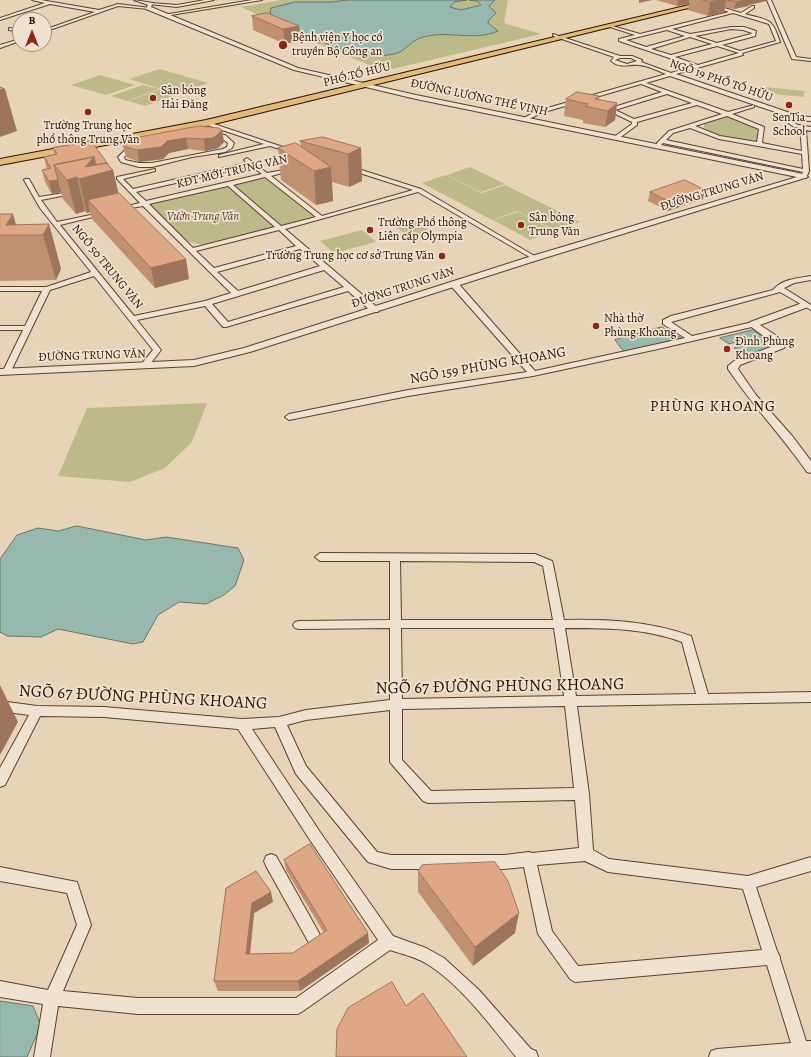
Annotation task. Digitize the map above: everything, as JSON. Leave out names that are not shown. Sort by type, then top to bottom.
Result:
[{"type":"main road","name":"PHỐ TỐ HỮU","points":[[0,156],[92,146],[354,83],[702,2],[718,0]]},
{"type":"main road","name":"PHỐ TỐ HỮU","points":[[0,162],[92,146],[206,123],[366,85],[556,37],[609,26],[702,2]]},
{"type":"street","points":[[36,0],[61,0]]},
{"type":"street","points":[[36,0],[100,12]]},
{"type":"street","name":"ĐƯỜNG LƯƠNG THẾ VINH","points":[[136,0],[165,15],[292,68],[354,83],[616,138],[807,175]]},
{"type":"street","points":[[52,28],[118,5],[177,6],[212,0]]},
{"type":"street","points":[[165,15],[260,0]]},
{"type":"street","points":[[769,0],[794,58],[811,60]]},
{"type":"street","points":[[666,28],[740,52],[778,42],[772,24],[702,2]]},
{"type":"street","points":[[0,20],[49,3]]},
{"type":"street","points":[[742,14],[753,7]]},
{"type":"street","points":[[696,66],[621,40],[733,12]]},
{"type":"street","points":[[721,15],[736,19]]},
{"type":"street","points":[[744,21],[759,25]]},
{"type":"street","points":[[609,26],[638,35]]},
{"type":"street","points":[[645,49],[725,28],[748,29],[754,27]]},
{"type":"street","points":[[670,57],[718,46],[753,35],[754,32],[748,29]]},
{"type":"street","points":[[556,37],[617,58],[635,58],[639,60],[636,64],[617,63],[613,61],[617,58]]},
{"type":"street","points":[[0,47],[12,43]]},
{"type":"street","points":[[526,119],[539,112],[666,74],[741,54]]},
{"type":"street","name":"NGÕ 19 PHỐ TỐ HỮU","points":[[636,64],[798,118]]},
{"type":"street","name":"NGÕ 19 PHỐ TỐ HỮU","points":[[666,74],[792,120],[790,122],[793,125],[803,128]]},
{"type":"street","points":[[639,82],[728,114],[762,128],[759,144]]},
{"type":"street","points":[[610,110],[667,92]]},
{"type":"street","points":[[584,99],[634,121],[698,103]]},
{"type":"street","points":[[657,146],[671,132],[752,106]]},
{"type":"street","points":[[792,120],[798,118],[811,119]]},
{"type":"street","points":[[616,138],[635,124],[634,121]]},
{"type":"street","points":[[206,123],[298,153]]},
{"type":"street","points":[[690,126],[719,137],[805,153]]},
{"type":"street","points":[[662,141],[807,175],[803,128],[811,129]]},
{"type":"street","points":[[167,131],[175,139]]},
{"type":"street","points":[[151,134],[159,142]]},
{"type":"street","points":[[201,134],[223,136],[231,143],[229,148],[225,150],[193,153],[183,161],[150,166],[136,166],[123,161],[121,157],[130,148],[159,142],[201,134]]},
{"type":"street","name":"KĐT MỚI TRUNG VĂN","points":[[236,294],[119,178],[183,161],[197,161],[270,144]]},
{"type":"street","points":[[237,152],[321,218]]},
{"type":"street","points":[[193,153],[197,161]]},
{"type":"street","points":[[167,156],[183,161]]},
{"type":"street","name":"KĐT MỚI TRUNG VĂN","points":[[132,191],[251,164]]},
{"type":"street","name":"KĐT MỚI TRUNG VĂN","points":[[114,211],[303,166]]},
{"type":"street","points":[[339,166],[419,190],[536,258]]},
{"type":"street","name":"ĐƯỜNG TRUNG VĂN","points":[[4,372],[194,363],[239,352],[536,258],[807,175]]},
{"type":"street","name":"NGÕ 50 TRUNG VĂN","points":[[27,180],[37,199],[157,350],[144,366]]},
{"type":"street","points":[[229,184],[375,310]]},
{"type":"street","points":[[192,250],[321,218],[419,190]]},
{"type":"street","points":[[37,199],[79,191]]},
{"type":"street","points":[[57,224],[107,213]]},
{"type":"street","points":[[212,271],[302,246]]},
{"type":"street","points":[[133,318],[207,303],[326,267]]},
{"type":"street","points":[[0,289],[47,289],[96,273]]},
{"type":"street","points":[[691,339],[666,322],[674,318],[778,290],[792,281],[811,278]]},
{"type":"street","points":[[454,284],[533,374]]},
{"type":"street","points":[[207,303],[226,325],[349,288]]},
{"type":"street","points":[[4,372],[47,289]]},
{"type":"street","points":[[778,290],[805,307]]},
{"type":"street","points":[[753,324],[805,307]]},
{"type":"street","points":[[753,324],[780,342],[780,346],[737,363],[733,366],[733,368],[752,397],[789,439],[811,469]]},
{"type":"street","name":"NGÕ 159 PHÙNG KHOANG","points":[[289,417],[408,393],[533,374],[753,324]]},
{"type":"street","points":[[0,328],[28,328]]},
{"type":"street","points":[[320,557],[535,558],[548,564],[560,624],[572,701],[582,794],[586,854]]},
{"type":"street","points":[[394,558],[394,704],[396,762],[428,797],[582,794]]},
{"type":"street","points":[[299,625],[395,623],[591,624],[659,630],[674,633],[687,639],[704,700]]},
{"type":"street","name":"NGÕ 67 ĐƯỜNG PHÙNG KHOANG","points":[[0,706],[37,710],[104,712],[242,724],[278,722],[306,715],[394,704],[704,700],[811,697]]},
{"type":"street","points":[[0,781],[37,710]]},
{"type":"street","points":[[278,722],[301,770],[373,857],[391,862],[504,862],[529,858],[586,854],[608,865],[748,883],[811,864]]},
{"type":"street","points":[[242,724],[315,836],[388,942],[412,949],[438,962],[483,1006],[526,1056],[530,1057]]},
{"type":"street","points":[[529,858],[545,934],[576,974],[772,957]]},
{"type":"street","points":[[271,861],[314,938]]},
{"type":"street","points":[[0,874],[72,886],[84,925],[52,998],[42,1057]]},
{"type":"street","points":[[717,1057],[806,1049],[772,957],[748,883]]},
{"type":"street","points":[[0,989],[52,998],[138,1006],[298,1006],[388,942]]},
{"type":"green space","points":[[282,0],[508,0],[504,23],[541,34],[384,71],[262,21],[263,17],[241,7]]},
{"type":"green space","points":[[160,69],[208,83],[145,106],[129,101],[161,89],[129,79]]},
{"type":"green space","points":[[100,75],[135,85],[106,95],[71,85]]},
{"type":"green space","name":"Sân bóng Hải Đăng","points":[[143,85],[159,89],[127,101],[111,96]]},
{"type":"green space","points":[[765,87],[804,91],[804,97],[764,93]]},
{"type":"green space","points":[[725,117],[731,117],[762,128],[758,135],[758,141],[747,142],[715,133],[704,128],[704,124]]},
{"type":"green space","name":"Sân bóng Trung Văn","points":[[470,167],[505,184],[481,192],[447,175]]},
{"type":"green space","name":"Vườn Trung Văn","points":[[266,175],[316,216],[203,245],[181,240],[145,204]]},
{"type":"green space","points":[[446,175],[517,211],[492,220],[422,183]]},
{"type":"green space","points":[[505,185],[580,222],[556,231],[482,193]]},
{"type":"green space","name":"Sân bóng Trung Văn","points":[[518,212],[554,231],[530,240],[493,220]]},
{"type":"green space","points":[[413,220],[429,231],[409,237],[393,225]]},
{"type":"green space","points":[[362,230],[376,242],[334,253],[320,241]]},
{"type":"green space","points":[[207,403],[192,442],[165,468],[130,482],[58,476],[87,408]]},
{"type":"water","points":[[348,0],[467,0],[454,2],[450,7],[461,10],[481,5],[477,1],[469,0],[495,0],[489,6],[496,13],[488,21],[488,23],[498,31],[491,34],[475,36],[434,35],[416,40],[394,54],[378,56],[363,55],[332,46],[316,39],[273,18],[270,13],[271,8],[295,2],[331,2]]},
{"type":"water","points":[[662,327],[683,339],[625,353],[615,340]]},
{"type":"water","points":[[753,330],[776,346],[745,356],[734,348],[743,345],[739,341],[729,344],[720,338]]},
{"type":"water","points":[[77,526],[146,540],[166,537],[238,548],[244,560],[235,586],[224,595],[206,604],[179,602],[158,615],[143,642],[133,644],[58,629],[41,637],[7,636],[0,632],[0,559],[17,535],[38,528],[58,531]]},
{"type":"water","points":[[0,1001],[33,1006],[41,1025],[27,1057],[0,1057]]},
{"type":"building","points":[[703,0],[719,0],[710,2]]},
{"type":"building","points":[[727,0],[746,0],[736,2]]},
{"type":"building","points":[[267,13],[299,26],[283,29],[252,16]]},
{"type":"building","points":[[577,92],[599,96],[595,99],[617,103],[608,111],[585,106],[588,104],[566,99]]},
{"type":"building","points":[[199,126],[219,128],[222,130],[212,138],[186,138],[167,141],[161,147],[137,150],[123,146],[130,139]]},
{"type":"building","points":[[323,137],[361,148],[348,154],[300,141]]},
{"type":"building","points":[[91,141],[108,164],[96,165],[94,157],[54,165],[58,180],[49,181],[42,170],[51,168],[44,157],[57,154],[53,148]]},
{"type":"building","points":[[296,143],[331,167],[314,171],[278,148]]},
{"type":"building","points":[[94,157],[85,167],[106,163],[113,170],[79,179],[77,177],[67,180],[54,165]]},
{"type":"building","points":[[685,180],[705,190],[670,202],[650,192]]},
{"type":"building","points":[[119,193],[186,259],[151,268],[88,200]]},
{"type":"building","points":[[0,214],[13,214],[6,225],[49,224],[43,235],[0,235]]},
{"type":"building","points":[[310,844],[368,933],[298,981],[214,981],[226,888],[256,871],[271,892],[252,903],[246,954],[293,953],[327,930],[284,860]]},
{"type":"building","points":[[495,862],[508,881],[519,913],[475,947],[418,871],[422,865]]},
{"type":"building","points":[[392,982],[406,1006],[423,993],[467,1057],[336,1057],[337,1029],[348,1008]]},
{"type":"place","name":"Bệnh viện Y học cổ truyền Bộ Công an","points":[[283,45]]},
{"type":"place","name":"Sân bóng Hải Đăng","points":[[153,98]]},
{"type":"place","name":"SenTia School","points":[[789,105]]},
{"type":"place","name":"Trường Trung học phổ thông Trung Văn","points":[[88,112]]},
{"type":"place","name":"Sân bóng Trung Văn","points":[[521,225]]},
{"type":"place","name":"Trường Phổ thông Liên cấp Olympia","points":[[370,230]]},
{"type":"place","name":"Trường Trung học cơ sở Trung Văn","points":[[442,256]]},
{"type":"place","name":"Nhà thờ Phùng Khoang","points":[[596,326]]},
{"type":"place","name":"Đình Phùng Khoang","points":[[727,349]]},
{"type":"district","name":"PHÙNG KHOANG","points":[[713,407]]}]
